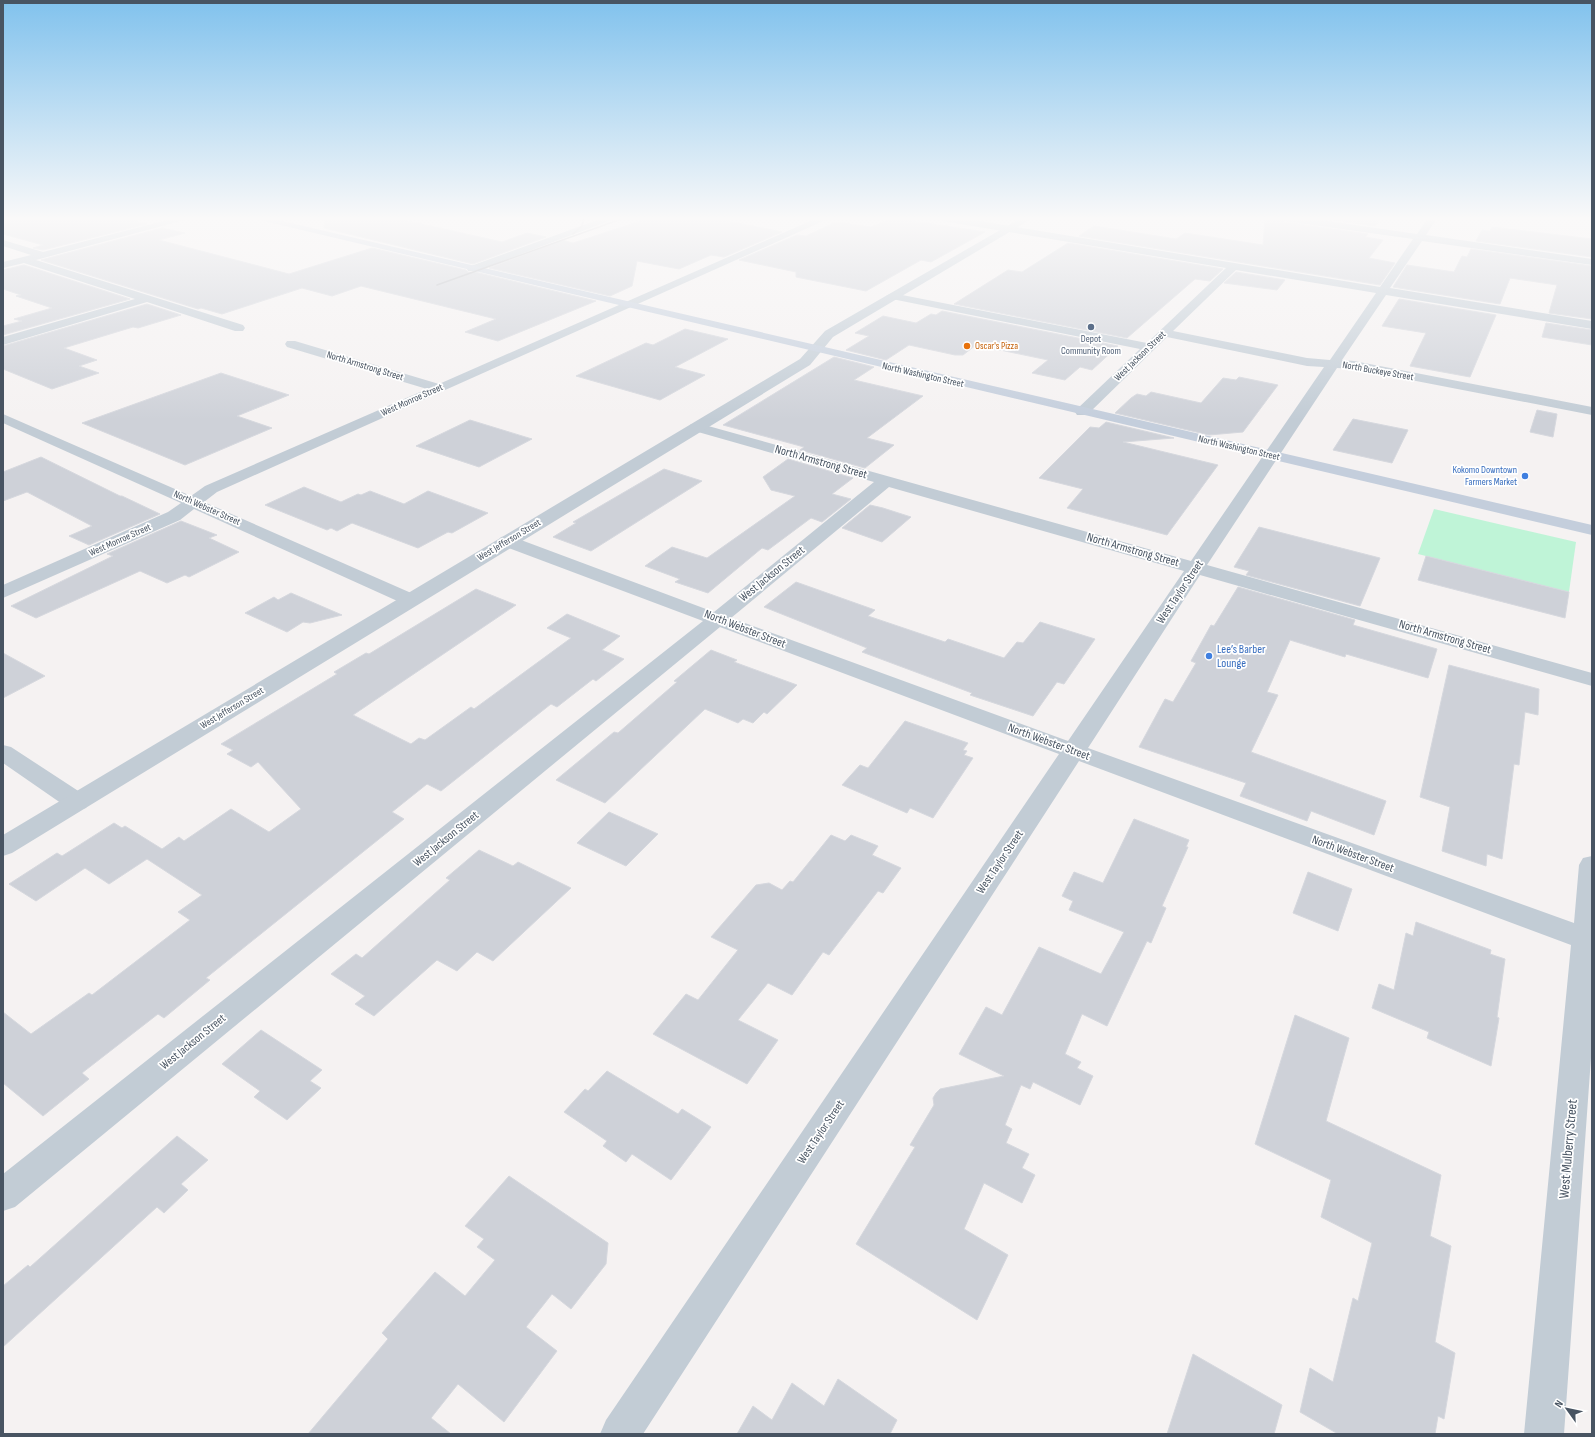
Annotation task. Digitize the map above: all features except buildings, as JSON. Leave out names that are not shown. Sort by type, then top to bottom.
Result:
[{"type":"main road","name":"North Washington Street","points":[[540,285],[1592,530]]},
{"type":"street","points":[[105,285],[239,328]]},
{"type":"street","name":"West Monroe Street","points":[[3,592],[174,516],[210,489],[675,285]]},
{"type":"street","name":"West Jefferson Street","points":[[3,847],[805,362],[816,350],[821,340],[829,334],[911,285]]},
{"type":"street","name":"West Jackson Street","points":[[1082,412],[1214,285]]},
{"type":"street","points":[[1347,285],[1592,325]]},
{"type":"street","name":"West Taylor Street","points":[[620,1434],[1196,568],[1386,285]]},
{"type":"street","points":[[892,296],[1149,348]]},
{"type":"street","points":[[3,341],[146,298]]},
{"type":"street","name":"North Buckeye Street","points":[[1164,333],[1307,362],[1354,365],[1592,411]]},
{"type":"street","name":"North Armstrong Street","points":[[291,344],[439,388]]},
{"type":"street","name":"North Webster Street","points":[[3,418],[193,501],[411,600]]},
{"type":"street","points":[[10,434],[25,427]]},
{"type":"street","name":"North Armstrong Street","points":[[696,427],[1592,680]]},
{"type":"street","name":"West Jackson Street","points":[[3,1195],[886,481]]},
{"type":"street","name":"North Webster Street","points":[[507,541],[1589,940]]},
{"type":"street","points":[[3,752],[77,802]]},
{"type":"street","name":"West Mulberry Street","points":[[1544,1434],[1589,940],[1592,865]]},
{"type":"green space","points":[[1434,509],[1576,542],[1569,592],[1418,554]]},
{"type":"place","name":"Depot Community Room","points":[[1091,327]]},
{"type":"place","name":"Oscar's Pizza","points":[[967,346]]},
{"type":"place","name":"Kokomo Downtown Farmers Market","points":[[1525,476]]},
{"type":"place","name":"Lee’s Barber Lounge","points":[[1209,656]]}]
